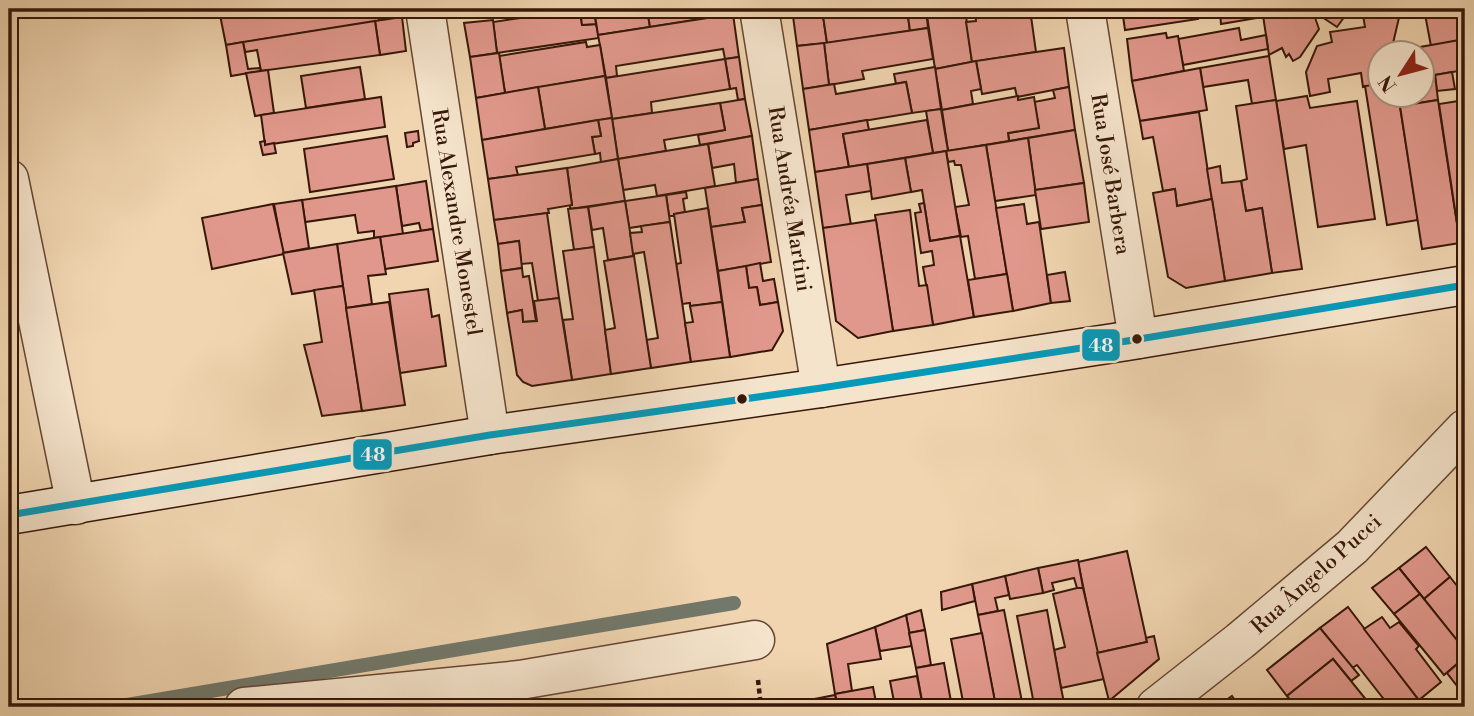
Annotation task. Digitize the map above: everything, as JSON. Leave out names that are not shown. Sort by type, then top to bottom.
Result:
[{"type":"street","name":"Rua Alexandre Monestel","points":[[425,9],[491,435]]},
{"type":"street","name":"Rua Andréa Martini","points":[[759,9],[821,388]]},
{"type":"street","name":"Rua José Barbera","points":[[1085,9],[1138,339]]},
{"type":"street","points":[[9,178],[76,505]]},
{"type":"street","points":[[9,515],[491,435],[821,388],[1465,285]]},
{"type":"street","name":"Rua Ângelo Pucci","points":[[1156,707],[1241,642],[1352,547],[1465,429]]},
{"type":"street","points":[[244,707],[517,693],[755,640]]},
{"type":"building","points":[[258,9],[378,9],[379,21],[226,45],[220,15]]},
{"type":"building","points":[[378,9],[400,9],[402,17],[379,21]]},
{"type":"building","points":[[520,9],[552,9],[552,12],[580,9],[582,25],[596,24],[599,38],[497,53],[493,22],[521,18]]},
{"type":"building","points":[[580,9],[594,9],[596,24],[582,25]]},
{"type":"building","points":[[594,9],[647,9],[650,27],[598,35]]},
{"type":"building","points":[[647,9],[732,9],[733,14],[650,27]]},
{"type":"building","points":[[792,9],[822,9],[827,43],[797,46]]},
{"type":"building","points":[[822,9],[907,9],[910,31],[827,43]]},
{"type":"building","points":[[907,9],[926,9],[928,28],[910,31]]},
{"type":"building","points":[[926,9],[975,9],[976,15],[966,16],[972,62],[935,69]]},
{"type":"building","points":[[975,9],[1030,9],[1036,52],[972,62],[966,22],[976,21]]},
{"type":"building","points":[[1122,9],[1196,9],[1198,19],[1125,30]]},
{"type":"building","points":[[1229,9],[1262,9],[1263,17],[1221,24],[1220,12]]},
{"type":"building","points":[[1262,9],[1312,9],[1319,29],[1300,57],[1293,61],[1289,54],[1286,57],[1282,48],[1269,55]]},
{"type":"building","points":[[1332,9],[1350,9],[1337,27],[1325,19]]},
{"type":"building","points":[[1362,9],[1401,9],[1394,38],[1366,38],[1366,86],[1363,87],[1361,73],[1328,79],[1330,92],[1310,96],[1306,72],[1317,46],[1332,42],[1330,32],[1365,27]]},
{"type":"building","points":[[1424,9],[1465,9],[1465,39],[1436,45],[1436,38],[1429,38]]},
{"type":"building","points":[[733,14],[739,57],[725,59],[723,49],[616,66],[617,76],[606,78],[598,35]]},
{"type":"building","points":[[402,17],[406,51],[380,55],[375,21]]},
{"type":"building","points":[[493,20],[497,53],[470,57],[464,23]]},
{"type":"building","points":[[375,21],[380,55],[261,71],[257,50],[245,52],[243,42]]},
{"type":"building","points":[[928,28],[933,59],[862,71],[864,79],[829,85],[824,43]]},
{"type":"building","points":[[1239,28],[1241,40],[1266,35],[1268,49],[1183,65],[1178,39]]},
{"type":"building","points":[[1166,33],[1167,38],[1178,36],[1184,71],[1132,81],[1127,39]]},
{"type":"building","points":[[1465,39],[1465,70],[1436,75],[1436,44]]},
{"type":"building","points":[[243,42],[248,69],[260,68],[261,71],[231,76],[226,45]]},
{"type":"building","points":[[586,42],[587,47],[600,45],[605,76],[505,93],[499,56]]},
{"type":"building","points":[[824,43],[829,85],[803,89],[797,46]]},
{"type":"building","points":[[1064,48],[1069,87],[1017,97],[1015,88],[982,94],[976,61]]},
{"type":"building","points":[[499,53],[505,93],[476,98],[470,57]]},
{"type":"building","points":[[1269,56],[1276,100],[1252,104],[1248,80],[1203,87],[1200,68]]},
{"type":"building","points":[[739,57],[745,99],[738,100],[736,88],[730,89],[725,59]]},
{"type":"building","points":[[725,59],[730,89],[651,102],[652,113],[612,119],[606,78]]},
{"type":"building","points":[[976,61],[981,89],[971,91],[973,104],[942,110],[935,69]]},
{"type":"building","points":[[360,67],[365,99],[306,108],[301,76]]},
{"type":"building","points":[[935,67],[941,109],[912,113],[906,82],[896,84],[894,74]]},
{"type":"building","points":[[1200,68],[1207,110],[1140,121],[1132,81]]},
{"type":"building","points":[[268,70],[274,113],[255,116],[246,73]]},
{"type":"building","points":[[1452,72],[1455,89],[1437,91],[1436,75]]},
{"type":"building","points":[[605,76],[612,118],[545,129],[538,87]]},
{"type":"building","points":[[906,82],[912,113],[809,130],[803,89],[834,84],[836,94]]},
{"type":"building","points":[[538,87],[545,129],[482,140],[476,98]]},
{"type":"building","points":[[1069,87],[1075,130],[1009,141],[1008,133],[1039,128],[1034,102],[1055,98],[1053,90]]},
{"type":"building","points":[[1018,96],[1018,100],[1034,97],[1039,128],[1008,133],[1009,141],[948,151],[942,110]]},
{"type":"building","points":[[1307,96],[1310,108],[1357,101],[1375,219],[1318,227],[1306,145],[1284,149],[1276,101]]},
{"type":"building","points":[[381,97],[385,127],[265,145],[261,115]]},
{"type":"building","points":[[745,99],[752,136],[700,145],[698,135],[725,130],[720,103]]},
{"type":"building","points":[[1276,100],[1302,269],[1272,273],[1262,208],[1246,211],[1241,181],[1247,179],[1236,106]]},
{"type":"building","points":[[1436,100],[1460,243],[1422,249],[1400,108],[1436,108]]},
{"type":"building","points":[[1465,100],[1465,242],[1460,243],[1439,104]]},
{"type":"building","points":[[720,103],[725,130],[664,140],[666,151],[618,159],[612,119]]},
{"type":"building","points":[[1368,108],[1400,108],[1418,220],[1387,225]]},
{"type":"building","points":[[941,109],[948,151],[933,153],[926,111]]},
{"type":"building","points":[[1199,112],[1212,199],[1177,206],[1175,189],[1163,191],[1153,137],[1143,139],[1140,121]]},
{"type":"building","points":[[612,118],[618,159],[601,163],[600,153],[595,154],[592,137],[601,136],[598,120]]},
{"type":"building","points":[[598,120],[601,136],[592,137],[595,154],[516,167],[518,175],[488,179],[482,140]]},
{"type":"building","points":[[867,120],[869,130],[843,134],[849,167],[815,172],[809,130]]},
{"type":"building","points":[[927,120],[933,153],[849,167],[843,134]]},
{"type":"building","points":[[1075,130],[1084,183],[1035,190],[1028,138]]},
{"type":"building","points":[[418,131],[419,141],[407,147],[405,133]]},
{"type":"building","points":[[387,136],[394,179],[310,192],[304,149]]},
{"type":"building","points":[[752,136],[758,179],[736,183],[734,164],[712,168],[708,144]]},
{"type":"building","points":[[1028,138],[1036,195],[995,201],[986,145]]},
{"type":"building","points":[[265,141],[265,145],[274,143],[276,153],[263,155],[260,142]]},
{"type":"building","points":[[708,144],[715,186],[657,196],[655,185],[623,190],[618,159]]},
{"type":"building","points":[[986,145],[1007,274],[975,279],[968,236],[961,237],[955,207],[969,205],[961,165],[955,165],[954,161],[948,162],[946,151]]},
{"type":"building","points":[[946,151],[960,236],[930,241],[922,190],[911,192],[905,158]]},
{"type":"building","points":[[905,158],[911,192],[872,199],[867,164]]},
{"type":"building","points":[[618,159],[625,201],[570,209],[572,205],[567,168]]},
{"type":"building","points":[[867,164],[871,191],[846,195],[851,225],[823,228],[815,172]]},
{"type":"building","points":[[1220,166],[1222,183],[1241,181],[1246,211],[1262,208],[1272,273],[1225,281],[1207,169]]},
{"type":"building","points":[[567,168],[572,205],[548,209],[549,213],[494,220],[488,179]]},
{"type":"building","points":[[758,179],[762,205],[742,208],[745,222],[711,227],[705,188]]},
{"type":"building","points":[[426,181],[433,229],[421,231],[419,223],[402,226],[396,186]]},
{"type":"building","points":[[1084,183],[1089,222],[1041,229],[1035,190]]},
{"type":"building","points":[[396,186],[403,234],[374,238],[374,231],[358,233],[355,215],[305,222],[302,200]]},
{"type":"building","points":[[1175,189],[1177,206],[1212,199],[1225,281],[1186,288],[1168,277],[1153,193]]},
{"type":"building","points":[[686,192],[687,198],[683,199],[685,212],[669,216],[666,195]]},
{"type":"building","points":[[666,195],[670,222],[629,228],[625,201]]},
{"type":"building","points":[[302,200],[309,248],[283,253],[274,204]]},
{"type":"building","points":[[625,201],[634,256],[608,260],[603,228],[592,230],[588,207]]},
{"type":"building","points":[[924,203],[930,241],[960,236],[974,317],[933,325],[923,267],[934,265],[932,251],[921,253],[915,213],[921,212],[919,204]]},
{"type":"building","points":[[273,204],[284,254],[212,269],[202,218]]},
{"type":"building","points":[[1024,204],[1027,224],[1039,222],[1051,303],[1013,311],[996,208]]},
{"type":"building","points":[[762,205],[771,262],[718,271],[711,227],[745,222],[742,208]]},
{"type":"building","points":[[588,207],[594,247],[574,250],[568,209]]},
{"type":"building","points":[[708,208],[722,302],[690,306],[690,303],[682,304],[676,264],[681,263],[674,214]]},
{"type":"building","points":[[910,210],[919,286],[927,285],[933,325],[893,331],[875,215]]},
{"type":"building","points":[[547,213],[559,298],[538,301],[532,263],[521,264],[519,241],[498,244],[494,220]]},
{"type":"building","points":[[876,220],[893,331],[858,338],[836,321],[823,228]]},
{"type":"building","points":[[670,222],[691,362],[651,368],[646,340],[658,338],[644,252],[633,254],[630,233],[642,232],[641,226]]},
{"type":"building","points":[[433,229],[438,261],[385,269],[380,237]]},
{"type":"building","points":[[380,237],[386,274],[368,276],[372,304],[346,308],[337,244]]},
{"type":"building","points":[[519,241],[522,268],[501,271],[498,244]]},
{"type":"building","points":[[337,244],[343,286],[292,294],[283,253]]},
{"type":"building","points":[[594,247],[611,374],[572,380],[563,320],[573,319],[563,251]]},
{"type":"building","points":[[634,256],[651,368],[611,374],[605,330],[615,328],[604,261]]},
{"type":"building","points":[[760,263],[763,281],[774,279],[778,302],[760,305],[757,287],[749,288],[746,266]]},
{"type":"building","points":[[746,266],[749,288],[757,287],[760,305],[778,302],[783,331],[772,350],[730,357],[718,271]]},
{"type":"building","points":[[522,268],[523,277],[529,276],[536,321],[523,322],[522,310],[507,313],[501,271]]},
{"type":"building","points":[[1065,272],[1070,301],[1051,303],[1047,275]]},
{"type":"building","points":[[1007,274],[1013,311],[974,317],[968,280]]},
{"type":"building","points":[[343,286],[362,411],[322,416],[304,345],[322,342],[314,290]]},
{"type":"building","points":[[428,289],[432,317],[439,315],[446,366],[400,373],[389,294]]},
{"type":"building","points":[[559,298],[572,380],[532,386],[517,375],[507,313],[522,310],[523,322],[537,321],[534,301]]},
{"type":"building","points":[[389,302],[405,405],[362,411],[346,308]]},
{"type":"building","points":[[722,302],[730,357],[691,362],[685,323],[693,322],[690,306]]},
{"type":"building","points":[[1426,547],[1450,577],[1424,599],[1399,568]]},
{"type":"building","points":[[1127,551],[1147,642],[1097,653],[1078,562]]},
{"type":"building","points":[[1078,560],[1083,588],[1077,588],[1074,578],[1052,583],[1054,590],[1043,593],[1038,568]]},
{"type":"building","points":[[1038,568],[1043,593],[1010,599],[1005,576]]},
{"type":"building","points":[[1399,568],[1420,594],[1394,614],[1372,588]]},
{"type":"building","points":[[1005,576],[1009,595],[995,598],[998,611],[978,615],[972,584]]},
{"type":"building","points":[[1450,577],[1465,596],[1465,642],[1461,646],[1424,599]]},
{"type":"building","points":[[972,584],[975,601],[942,610],[941,592]]},
{"type":"building","points":[[1083,588],[1104,679],[1061,688],[1054,650],[1065,647],[1053,594]]},
{"type":"building","points":[[1420,594],[1465,650],[1465,657],[1444,675],[1394,614]]},
{"type":"building","points":[[1348,607],[1424,707],[1390,707],[1357,665],[1352,668],[1320,628]]},
{"type":"building","points":[[921,610],[925,630],[909,633],[906,615]]},
{"type":"building","points":[[1004,610],[1023,707],[996,707],[978,615]]},
{"type":"building","points":[[1047,610],[1065,707],[1032,707],[1030,700],[1033,699],[1017,616]]},
{"type":"building","points":[[906,615],[912,646],[880,651],[875,627]]},
{"type":"building","points":[[1382,617],[1390,628],[1399,622],[1419,646],[1416,649],[1441,682],[1419,700],[1364,629]]},
{"type":"building","points":[[875,627],[881,659],[848,664],[852,691],[835,694],[827,644]]},
{"type":"building","points":[[1320,628],[1359,675],[1351,681],[1333,659],[1287,696],[1267,670]]},
{"type":"building","points":[[925,630],[931,665],[916,668],[909,633]]},
{"type":"building","points":[[982,633],[996,707],[964,707],[951,639]]},
{"type":"building","points":[[1154,636],[1159,659],[1109,701],[1097,653],[1147,642],[1146,638]]},
{"type":"building","points":[[1465,657],[1465,696],[1447,673]]},
{"type":"building","points":[[1333,659],[1372,707],[1296,707],[1287,696]]},
{"type":"building","points":[[944,663],[952,707],[923,707],[916,668]]},
{"type":"building","points":[[917,676],[923,707],[895,707],[890,681]]},
{"type":"building","points":[[873,687],[877,707],[838,707],[835,694]]},
{"type":"building","points":[[835,695],[838,707],[805,707],[804,701]]},
{"type":"building","points":[[1232,696],[1240,707],[1217,707]]},
{"type":"waterway","points":[[115,707],[734,603]]},
{"type":"transit line","name":"48","points":[[9,515],[490,435],[1127,341],[1465,285]]}]
